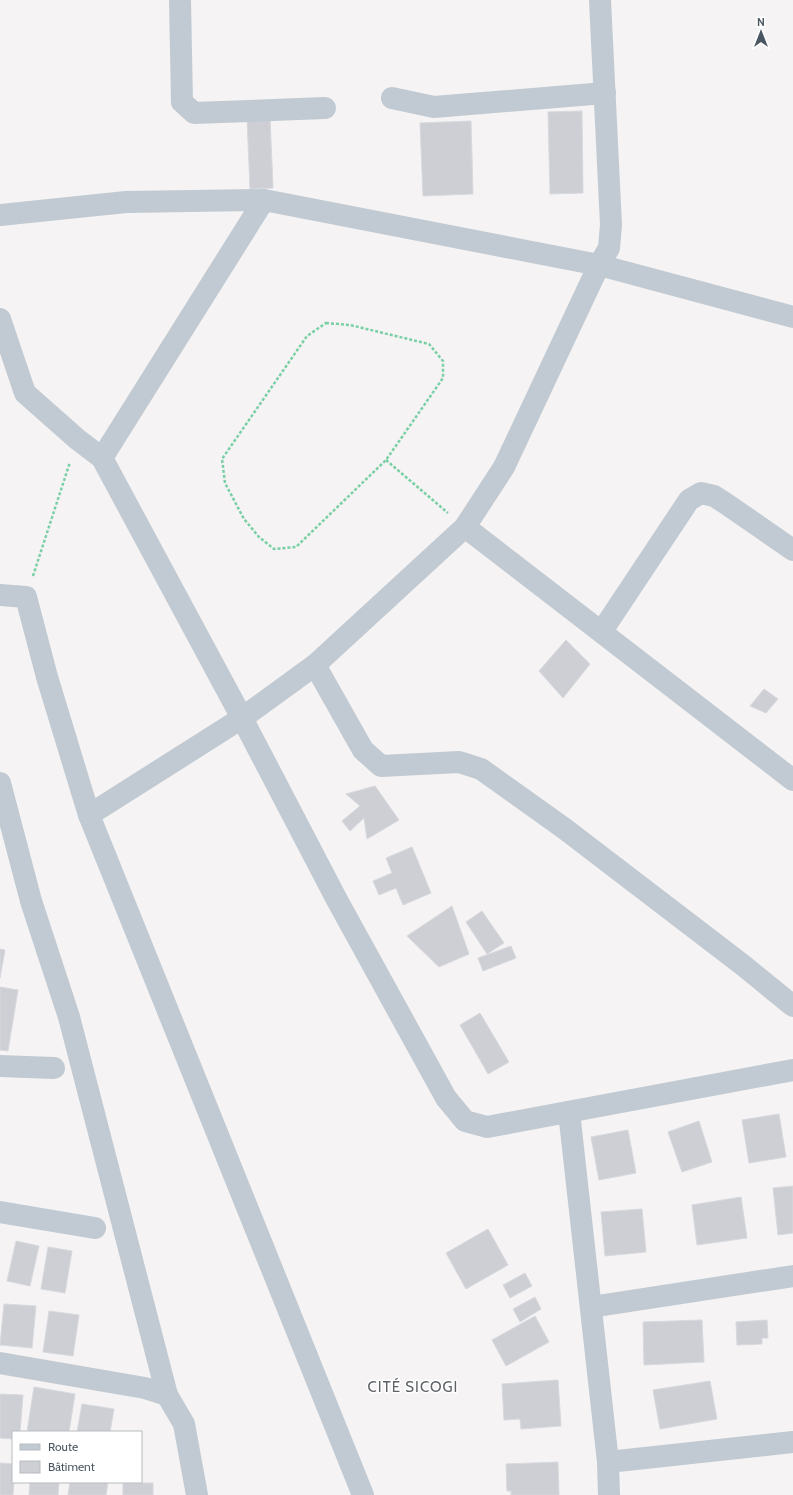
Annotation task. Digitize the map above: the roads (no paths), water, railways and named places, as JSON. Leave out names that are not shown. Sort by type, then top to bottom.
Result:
[{"type":"street","points":[[180,0],[182,102],[194,113],[325,108]]},
{"type":"street","points":[[90,815],[242,718],[315,665],[465,527],[504,467],[599,265],[609,248],[611,225],[600,0]]},
{"type":"street","points":[[392,98],[434,107],[605,93]]},
{"type":"street","points":[[102,458],[264,200]]},
{"type":"street","points":[[0,215],[126,202],[264,200],[599,265],[793,317]]},
{"type":"street","points":[[0,319],[25,392],[77,439],[102,458],[242,718],[337,900],[446,1098],[465,1122],[487,1127],[793,1070]]},
{"type":"street","points":[[602,631],[689,500],[700,493],[714,496],[793,550]]},
{"type":"street","points":[[465,527],[602,631],[793,780]]},
{"type":"street","points":[[0,595],[26,596],[47,677],[90,815],[363,1495]]},
{"type":"street","points":[[315,665],[363,750],[381,766],[459,762],[481,769],[565,829],[744,966],[793,1006]]},
{"type":"street","points":[[0,783],[31,901],[71,1024],[167,1395],[184,1424],[197,1495]]},
{"type":"street","points":[[0,1066],[54,1068]]},
{"type":"street","points":[[569,1112],[608,1462],[610,1495]]},
{"type":"street","points":[[0,1212],[95,1228]]},
{"type":"street","points":[[591,1307],[793,1276]]},
{"type":"street","points":[[0,1363],[144,1388],[167,1395]]},
{"type":"street","points":[[608,1462],[793,1442]]},
{"type":"district","name":"CITÉ SICOGI","points":[[413,1387]]}]
